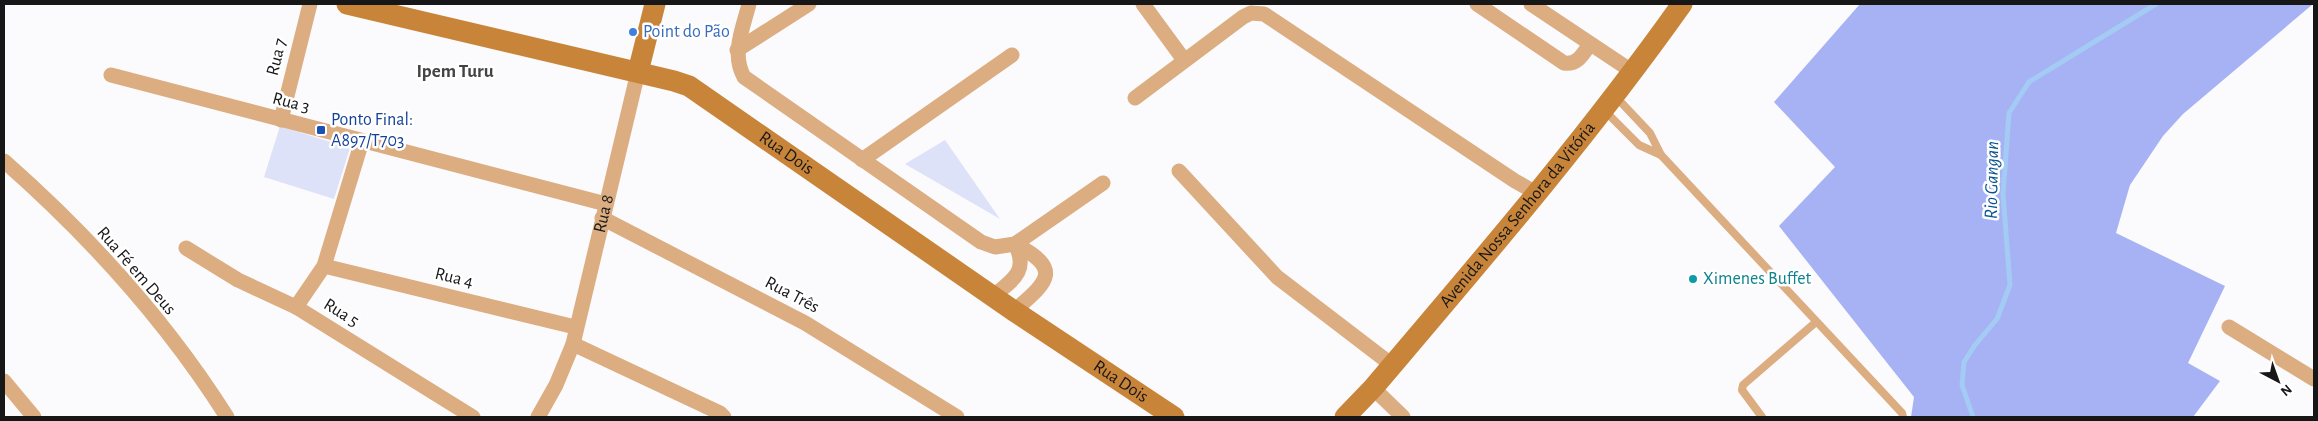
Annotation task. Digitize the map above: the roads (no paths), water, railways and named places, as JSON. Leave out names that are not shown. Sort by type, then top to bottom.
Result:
[{"type":"street","name":"Rua 7","points":[[281,120],[310,4]]},
{"type":"street","name":"Rua Dois","points":[[347,4],[638,72],[689,86],[1014,311],[1174,417]]},
{"type":"street","name":"Rua 8","points":[[538,417],[556,385],[573,344],[575,327],[655,4]]},
{"type":"street","points":[[749,4],[737,50],[739,68],[744,77],[981,242],[995,247],[1014,244],[1103,183]]},
{"type":"street","points":[[737,50],[809,4]]},
{"type":"street","points":[[1143,4],[1184,60]]},
{"type":"street","points":[[1477,4],[1564,62],[1572,64],[1580,59],[1590,44]]},
{"type":"street","points":[[1531,4],[1634,72]]},
{"type":"street","name":"Avenida Nossa Senhora da Vitória","points":[[1345,417],[1373,388],[1538,194],[1634,72],[1682,4]]},
{"type":"street","points":[[1135,98],[1243,17],[1251,13],[1264,14],[1515,181],[1538,194]]},
{"type":"street","points":[[862,160],[1012,55]]},
{"type":"street","name":"Rua 3","points":[[111,75],[362,141],[604,211]]},
{"type":"street","points":[[296,307],[324,266],[362,141]]},
{"type":"street","name":"Rua Fé em Deus","points":[[4,161],[39,194],[129,287],[199,374],[227,417]]},
{"type":"street","points":[[1179,171],[1277,277],[1392,365]]},
{"type":"street","name":"Rua Três","points":[[604,211],[805,323],[957,417]]},
{"type":"street","points":[[993,296],[1010,283],[1019,271],[1021,258],[1014,244]]},
{"type":"street","points":[[1014,244],[1037,257],[1042,263],[1046,275],[1044,283],[1014,311]]},
{"type":"street","name":"Rua 5","points":[[186,248],[238,280],[296,307],[473,417]]},
{"type":"street","name":"Rua 4","points":[[324,266],[575,327]]},
{"type":"street","points":[[2229,327],[2314,378]]},
{"type":"street","points":[[573,344],[720,413],[724,417]]},
{"type":"street","points":[[4,380],[34,417]]},
{"type":"street","points":[[1373,388],[1403,417]]},
{"type":"lane","points":[[1609,103],[1639,145],[1661,155]]},
{"type":"lane","points":[[1609,103],[1650,133],[1661,155],[1902,413],[1903,417]]},
{"type":"lane","points":[[1762,417],[1742,390],[1743,385],[1816,322]]},
{"type":"waterway","name":"Rio Gangan","points":[[1973,417],[1962,385],[1964,362],[1975,345],[1997,319],[2010,285],[2003,194],[2009,113],[2029,82],[2156,4]]},
{"type":"place","name":"Point do Pão","points":[[633,32]]},
{"type":"place","name":"Ponto Final: A897/T703","points":[[321,130]]},
{"type":"place","name":"Ximenes Buffet","points":[[1693,279]]},
{"type":"district","name":"Ipem Turu","points":[[455,71]]}]
